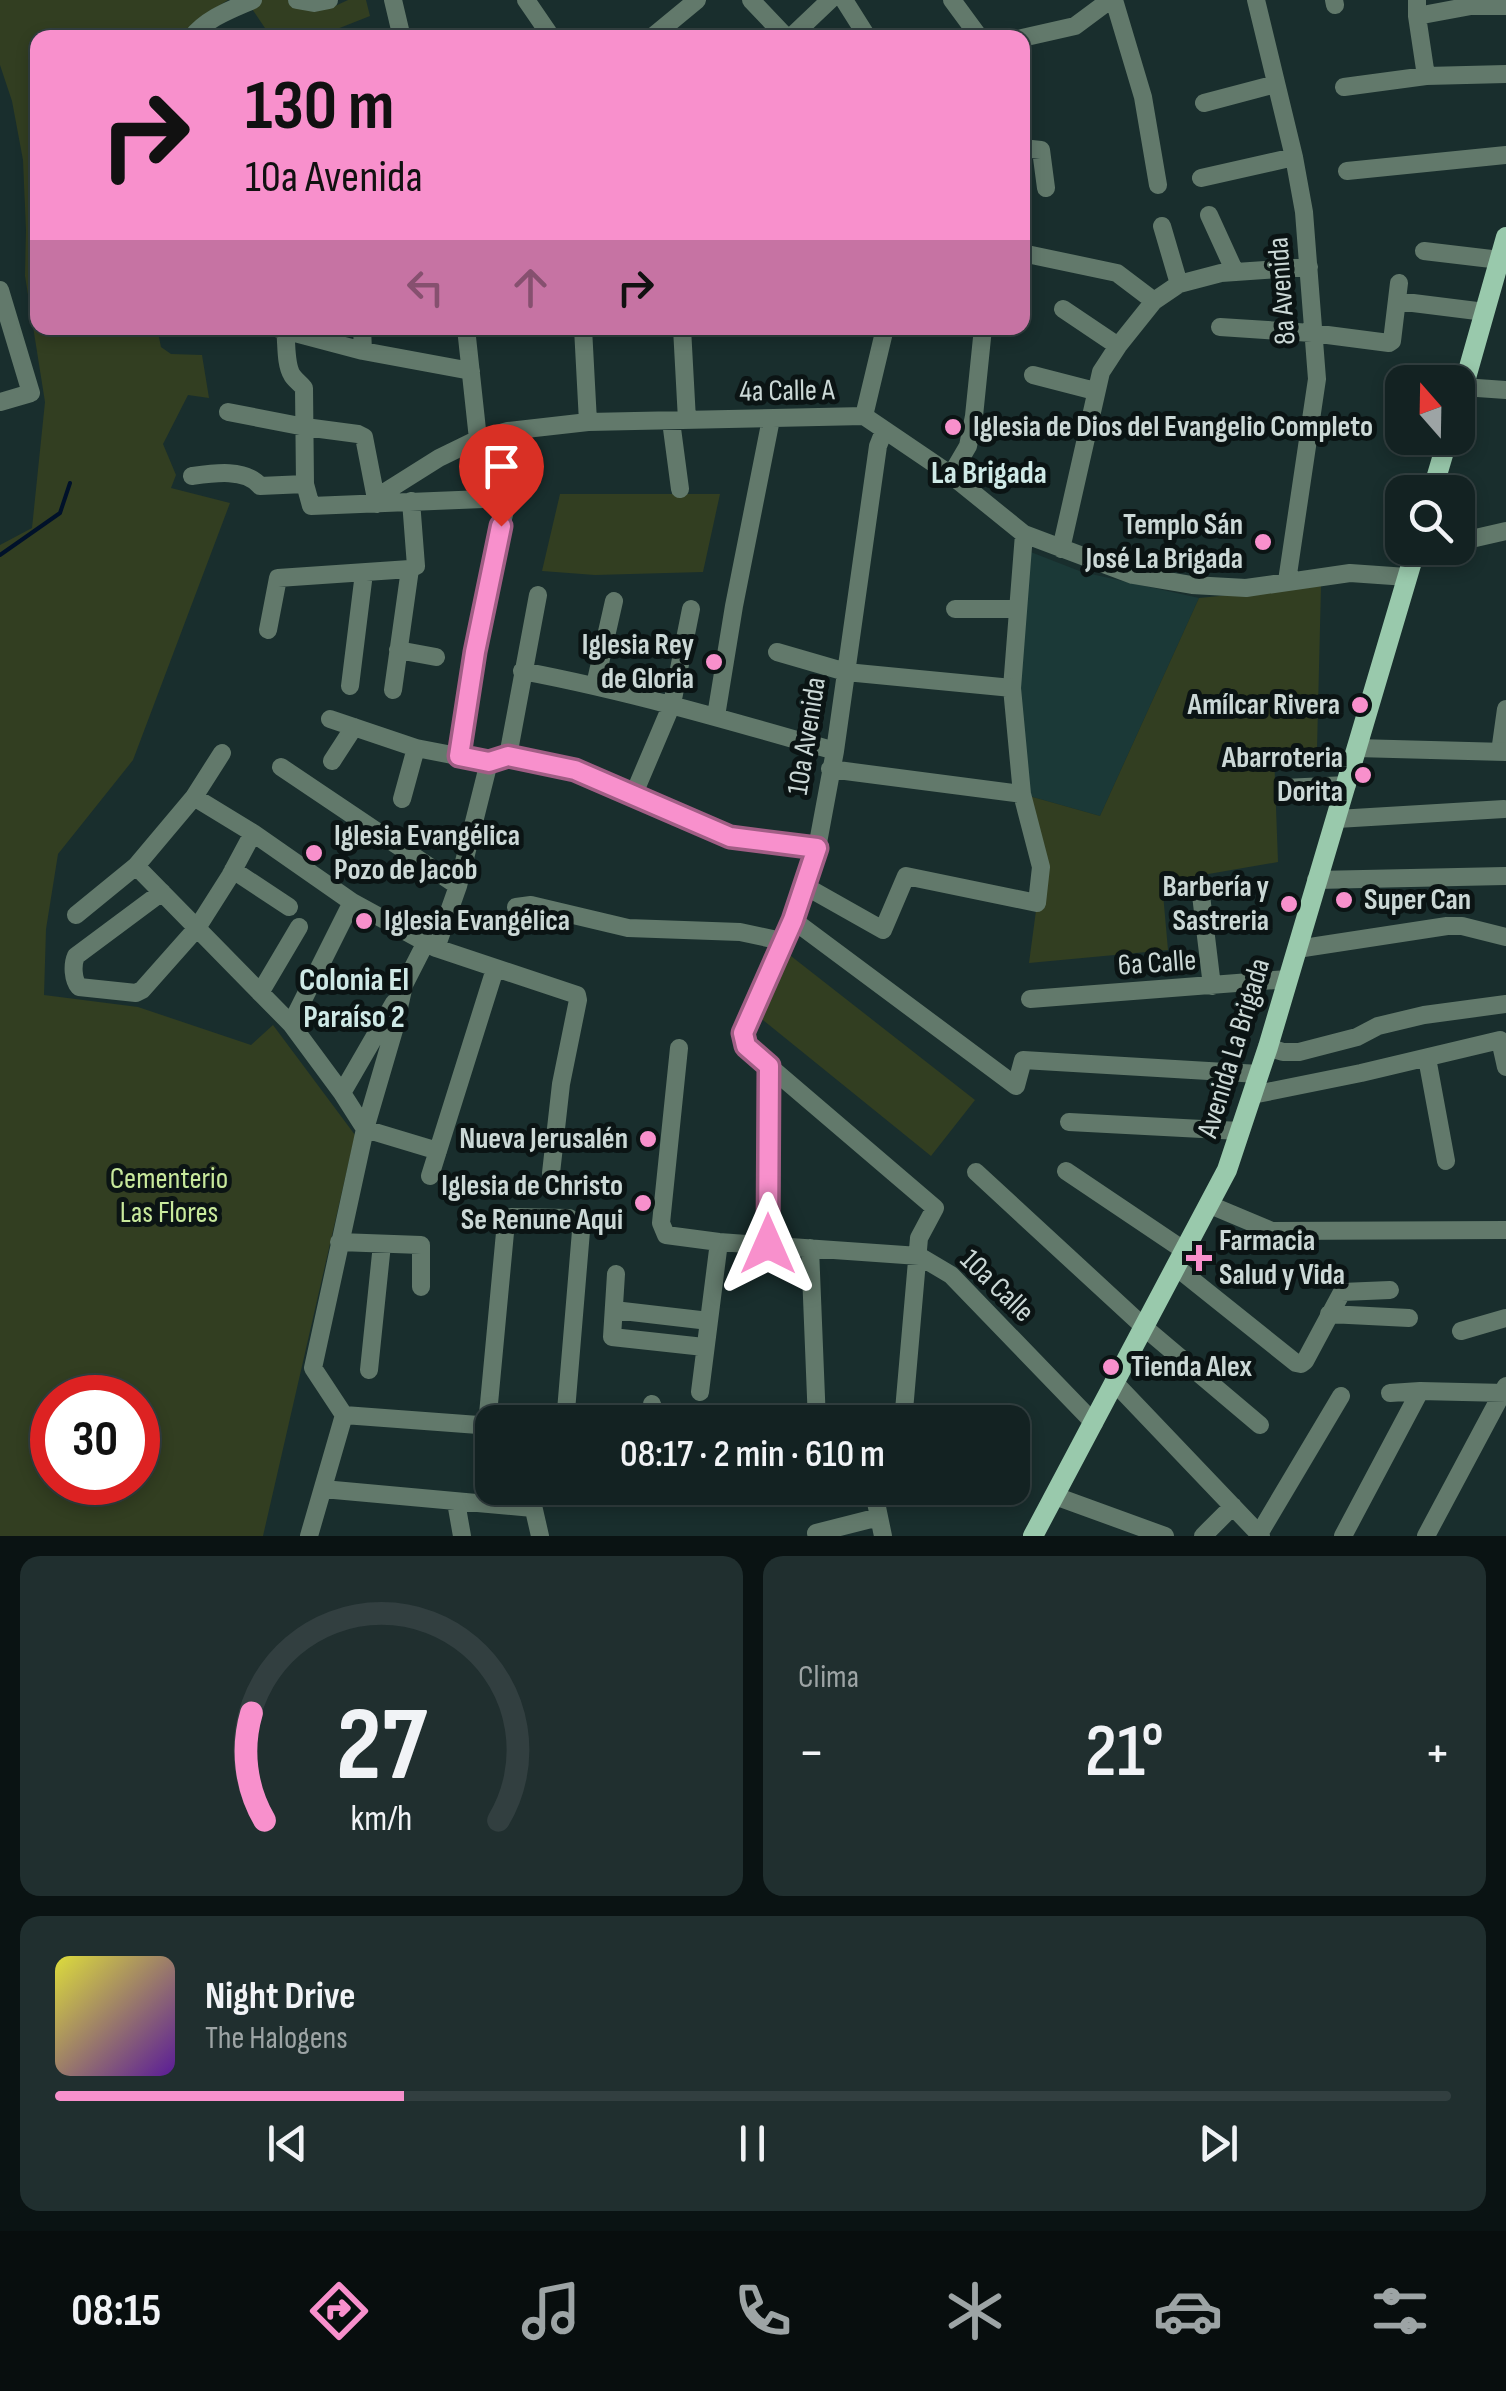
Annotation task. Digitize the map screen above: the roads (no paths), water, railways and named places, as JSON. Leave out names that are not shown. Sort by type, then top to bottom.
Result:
[{"type":"main road","points":[[1469,365],[1500,271],[1506,238]]},
{"type":"main road","name":"Avenida La Brigada","points":[[1033,1536],[1227,1170],[1268,1047],[1411,565]]},
{"type":"street","points":[[198,30],[213,18],[252,0]]},
{"type":"street","points":[[296,0],[329,0]]},
{"type":"street","points":[[394,0],[400,30]]},
{"type":"street","points":[[526,0],[547,30]]},
{"type":"street","points":[[665,30],[697,0]]},
{"type":"street","points":[[751,0],[780,30]]},
{"type":"street","points":[[797,30],[830,0]]},
{"type":"street","points":[[844,0],[863,30]]},
{"type":"street","points":[[952,0],[974,30]]},
{"type":"street","points":[[1030,36],[1075,26],[1112,0],[1143,98],[1158,185]]},
{"type":"street","name":"8a Avenida","points":[[1256,0],[1304,212],[1317,380],[1287,581]]},
{"type":"street","points":[[1426,76],[1417,8],[1506,6]]},
{"type":"street","points":[[1344,87],[1426,76],[1506,74]]},
{"type":"street","points":[[1204,103],[1276,84]]},
{"type":"street","points":[[1030,149],[1041,150],[1046,188]]},
{"type":"street","points":[[1347,171],[1506,155]]},
{"type":"street","points":[[1201,178],[1294,156]]},
{"type":"street","points":[[1210,216],[1235,272]]},
{"type":"street","points":[[1162,226],[1179,284]]},
{"type":"street","points":[[1424,252],[1500,271]]},
{"type":"street","points":[[1030,255],[1117,273],[1154,301]]},
{"type":"street","points":[[1061,549],[1101,372],[1154,301],[1179,284],[1221,272],[1309,267]]},
{"type":"street","points":[[0,290],[31,394],[0,402]]},
{"type":"street","points":[[1220,327],[1312,333],[1385,344],[1392,341],[1398,292],[1485,312]]},
{"type":"street","points":[[1063,309],[1118,346]]},
{"type":"street","points":[[282,335],[290,369],[304,388],[306,484],[311,506],[508,498]]},
{"type":"street","points":[[305,335],[363,351],[471,371]]},
{"type":"street","points":[[362,335],[363,351]]},
{"type":"street","points":[[467,335],[478,439]]},
{"type":"street","points":[[583,335],[588,422]]},
{"type":"street","points":[[680,489],[682,335]]},
{"type":"street","points":[[864,416],[883,335]]},
{"type":"street","points":[[951,475],[968,446],[981,335]]},
{"type":"street","points":[[1032,374],[1095,391]]},
{"type":"street","points":[[1475,394],[1506,390]]},
{"type":"street","points":[[228,412],[364,437],[377,501]]},
{"type":"street","name":"4a Calle A","points":[[377,501],[439,458],[478,439],[508,431],[588,422],[864,416],[951,475],[1024,534],[1133,575],[1161,582],[1246,588],[1350,573],[1407,577]]},
{"type":"street","points":[[716,716],[771,419]]},
{"type":"street","points":[[459,756],[475,652],[512,482],[508,431]]},
{"type":"street","name":"10a Avenida","points":[[769,1066],[746,1046],[743,1038],[793,920],[817,848],[878,446],[884,431]]},
{"type":"street","points":[[192,476],[216,473],[250,477],[260,486],[306,484]]},
{"type":"street","points":[[393,690],[413,566],[411,501]]},
{"type":"street","points":[[1475,536],[1505,526]]},
{"type":"street","points":[[804,886],[883,930],[906,876],[1038,903],[1040,867],[1022,794],[1012,688],[1024,534]]},
{"type":"street","points":[[268,630],[278,578],[413,566]]},
{"type":"street","points":[[350,686],[364,573]]},
{"type":"street","points":[[508,756],[538,595]]},
{"type":"street","points":[[595,685],[614,601]]},
{"type":"street","points":[[955,608],[1018,609]]},
{"type":"street","points":[[633,796],[672,704],[691,609]]},
{"type":"street","points":[[398,650],[436,657]]},
{"type":"street","points":[[777,652],[846,672],[1012,688]]},
{"type":"street","points":[[522,671],[716,716],[832,760],[1022,794]]},
{"type":"street","points":[[1356,748],[1503,752],[1506,709]]},
{"type":"street","points":[[330,719],[416,748],[489,762],[508,756],[575,770],[730,837],[817,848]]},
{"type":"street","points":[[332,761],[354,727]]},
{"type":"street","points":[[402,800],[416,748]]},
{"type":"street","points":[[76,915],[136,866],[194,797],[222,754]]},
{"type":"street","points":[[342,1094],[404,984],[431,945],[458,886],[489,762]]},
{"type":"street","points":[[280,767],[458,886]]},
{"type":"street","points":[[1284,788],[1346,785]]},
{"type":"street","points":[[194,797],[352,902],[431,945],[576,994],[551,1173]]},
{"type":"street","points":[[1336,819],[1504,808]]},
{"type":"street","points":[[162,892],[76,956],[78,988],[136,993],[142,990],[196,928],[253,833]]},
{"type":"street","points":[[136,866],[290,1024],[365,1129],[438,1151]]},
{"type":"street","points":[[233,870],[289,907]]},
{"type":"street","points":[[1316,880],[1505,876]]},
{"type":"street","points":[[1200,887],[1212,986]]},
{"type":"street","points":[[290,1024],[352,902]]},
{"type":"street","points":[[516,906],[628,928],[740,932],[782,941]]},
{"type":"street","points":[[793,920],[1016,1086],[1023,1060],[1259,1074]]},
{"type":"street","points":[[1297,949],[1447,926],[1506,937]]},
{"type":"street","points":[[260,993],[300,927]]},
{"type":"street","points":[[430,1176],[495,969]]},
{"type":"street","name":"6a Calle","points":[[1030,999],[1288,979]]},
{"type":"street","points":[[309,1536],[344,1414],[313,1368],[365,1129],[404,984]]},
{"type":"street","points":[[1268,1047],[1299,1052],[1424,1014],[1506,1004]]},
{"type":"street","points":[[1252,1095],[1500,1040],[1506,1067]]},
{"type":"street","name":"10a Calle","points":[[679,1048],[661,1223],[666,1236],[919,1256],[952,1275],[1094,1423]]},
{"type":"street","points":[[1426,1058],[1446,1161]]},
{"type":"street","points":[[769,1066],[936,1210],[920,1236],[904,1405]]},
{"type":"street","points":[[768,1244],[769,1066]]},
{"type":"street","points":[[1068,1122],[1240,1131]]},
{"type":"street","points":[[1066,1171],[1181,1259],[1296,1363],[1305,1361],[1340,1294],[1390,1290]]},
{"type":"street","points":[[976,1172],[1144,1326],[1260,1425]]},
{"type":"street","points":[[1210,1206],[1272,1231],[1506,1230]]},
{"type":"street","points":[[492,1405],[506,1222],[511,1217],[573,1220],[581,1231],[566,1405]]},
{"type":"street","points":[[340,1242],[421,1245],[421,1287]]},
{"type":"street","points":[[700,1392],[719,1242]]},
{"type":"street","points":[[369,1370],[382,1244]]},
{"type":"street","points":[[810,1248],[816,1405]]},
{"type":"street","points":[[616,1274],[612,1336],[704,1347]]},
{"type":"street","points":[[614,1310],[709,1321]]},
{"type":"street","points":[[1329,1314],[1410,1318]]},
{"type":"street","points":[[1462,1330],[1506,1318]]},
{"type":"street","points":[[1115,1384],[1260,1535],[1340,1396]]},
{"type":"street","points":[[1343,1536],[1420,1391]]},
{"type":"street","points":[[1390,1393],[1505,1391],[1426,1536]]},
{"type":"street","points":[[344,1414],[475,1425]]},
{"type":"street","points":[[323,1489],[534,1508]]},
{"type":"street","points":[[1055,1496],[1165,1536]]},
{"type":"street","points":[[456,1502],[462,1536]]},
{"type":"street","points":[[533,1505],[540,1536]]},
{"type":"street","points":[[1202,1536],[1233,1506]]},
{"type":"street","points":[[816,1533],[881,1527]]},
{"type":"waterway","points":[[0,555],[60,513],[70,483]]},
{"type":"place","name":"Iglesia de Dios del Evangelio Completo","points":[[953,427]]},
{"type":"place","name":"Templo Sán José La Brigada","points":[[1263,542]]},
{"type":"place","name":"Iglesia Rey de Gloria","points":[[714,662]]},
{"type":"place","name":"Amílcar Rivera","points":[[1360,705]]},
{"type":"place","name":"Abarroteria Dorita","points":[[1363,775]]},
{"type":"place","name":"Iglesia Evangélica Pozo de Jacob","points":[[314,853]]},
{"type":"place","name":"Super Can","points":[[1344,900]]},
{"type":"place","name":"Barbería y Sastreria","points":[[1289,904]]},
{"type":"place","name":"Iglesia Evangélica","points":[[364,921]]},
{"type":"place","name":"Nueva Jerusalén","points":[[648,1139]]},
{"type":"place","name":"Iglesia de Christo Se Renune Aqui","points":[[643,1203]]},
{"type":"place","name":"Farmacia Salud y Vida","points":[[1199,1258]]},
{"type":"place","name":"Tienda Alex","points":[[1111,1367]]},
{"type":"district","name":"La Brigada","points":[[989,473]]},
{"type":"district","name":"Colonia El Paraíso 2","points":[[354,998]]},
{"type":"park label","name":"Cementerio Las Flores","points":[[169,1196]]}]
